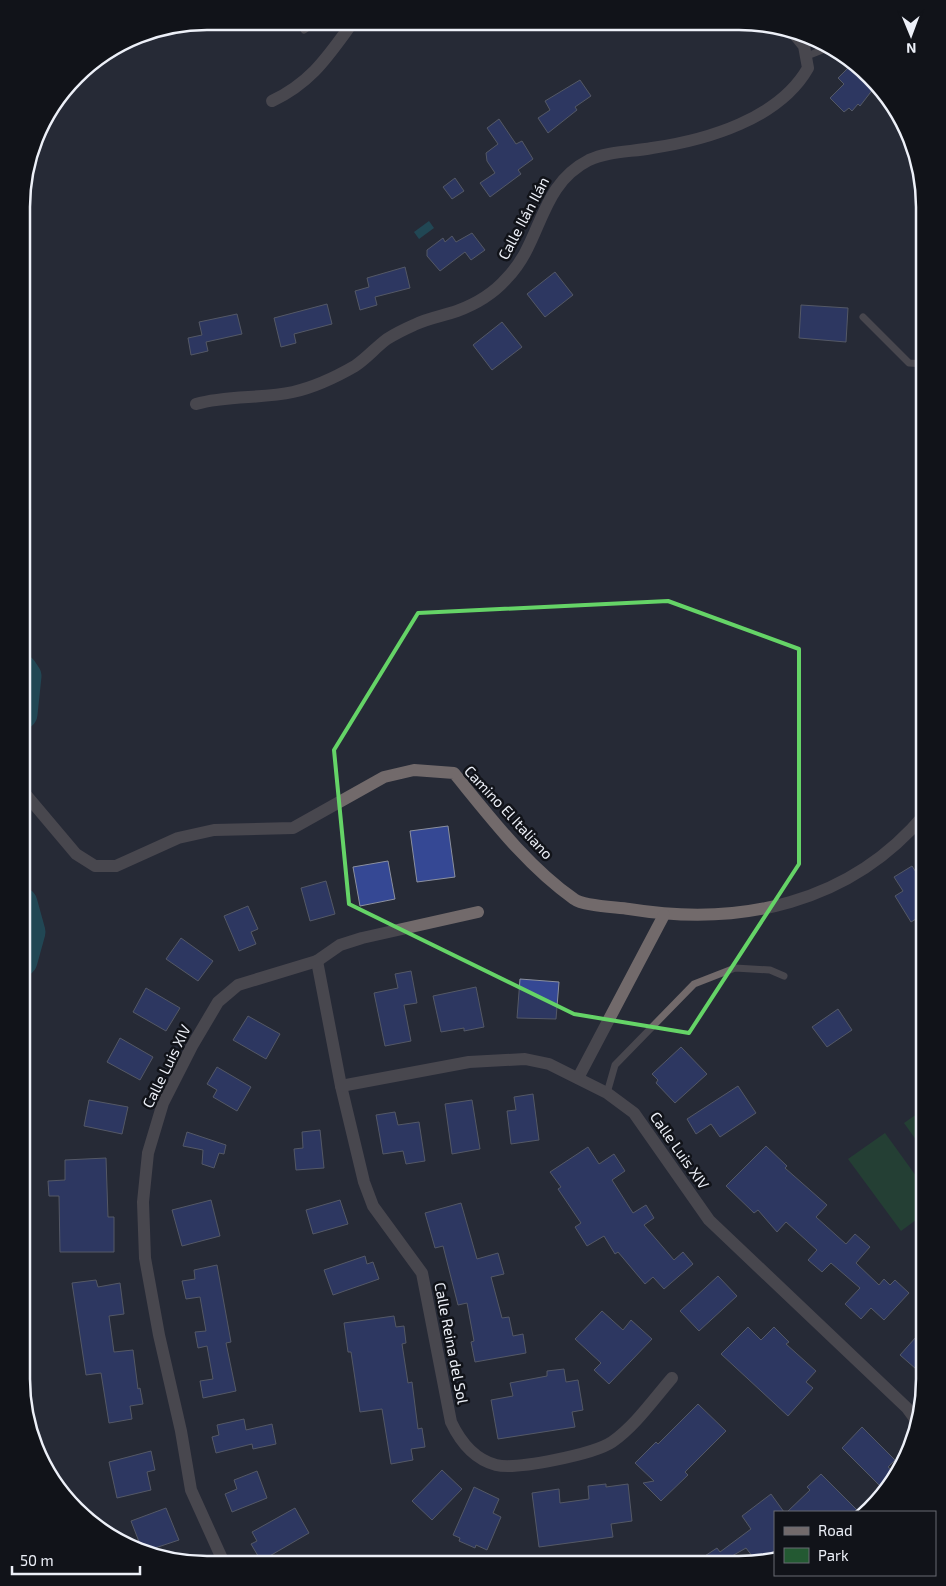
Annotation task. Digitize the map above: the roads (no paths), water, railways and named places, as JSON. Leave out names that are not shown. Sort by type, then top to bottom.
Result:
[{"type":"street","points":[[272,101],[295,90],[312,74],[327,58],[347,30]]},
{"type":"street","points":[[799,40],[804,46],[807,56]]},
{"type":"street","name":"Calle Ilán Ilán","points":[[196,404],[209,400],[271,396],[315,386],[356,365],[387,340],[415,324],[457,311],[478,301],[507,279],[519,264],[532,242],[553,191],[574,169],[606,154],[680,144],[732,127],[760,112],[802,79],[808,68],[807,56]]},
{"type":"street","name":"Camino El Italiano","points":[[30,799],[76,854],[94,866],[116,866],[145,851],[187,836],[214,830],[293,828],[384,777],[414,770],[454,773],[504,833],[540,871],[575,901],[664,915],[692,916],[750,912],[803,897],[855,875],[876,862],[916,824]]},
{"type":"street","name":"Calle Luis XIV","points":[[221,1556],[191,1490],[181,1431],[158,1335],[145,1258],[144,1202],[148,1153],[163,1103],[192,1046],[218,1002],[238,985],[317,961],[340,945],[362,938],[478,912]]},
{"type":"street","points":[[578,1078],[664,915]]},
{"type":"street","name":"Calle Reina del Sol","points":[[317,961],[341,1086],[364,1182],[373,1206],[422,1273],[430,1306],[451,1422],[460,1441],[474,1454],[496,1465],[548,1461],[588,1452],[610,1443],[630,1428],[672,1378]]},
{"type":"street","name":"Calle Luis XIV","points":[[341,1086],[492,1060],[525,1059],[549,1064],[607,1093],[634,1113],[709,1220],[907,1408],[912,1415]]},
{"type":"lane","points":[[807,56],[821,50]]},
{"type":"lane","points":[[863,317],[909,363],[916,363]]},
{"type":"lane","points":[[607,1093],[614,1065],[694,984],[735,968],[770,970],[784,976]]},
{"type":"water","points":[[429,221],[434,228],[419,239],[414,232]]}]
